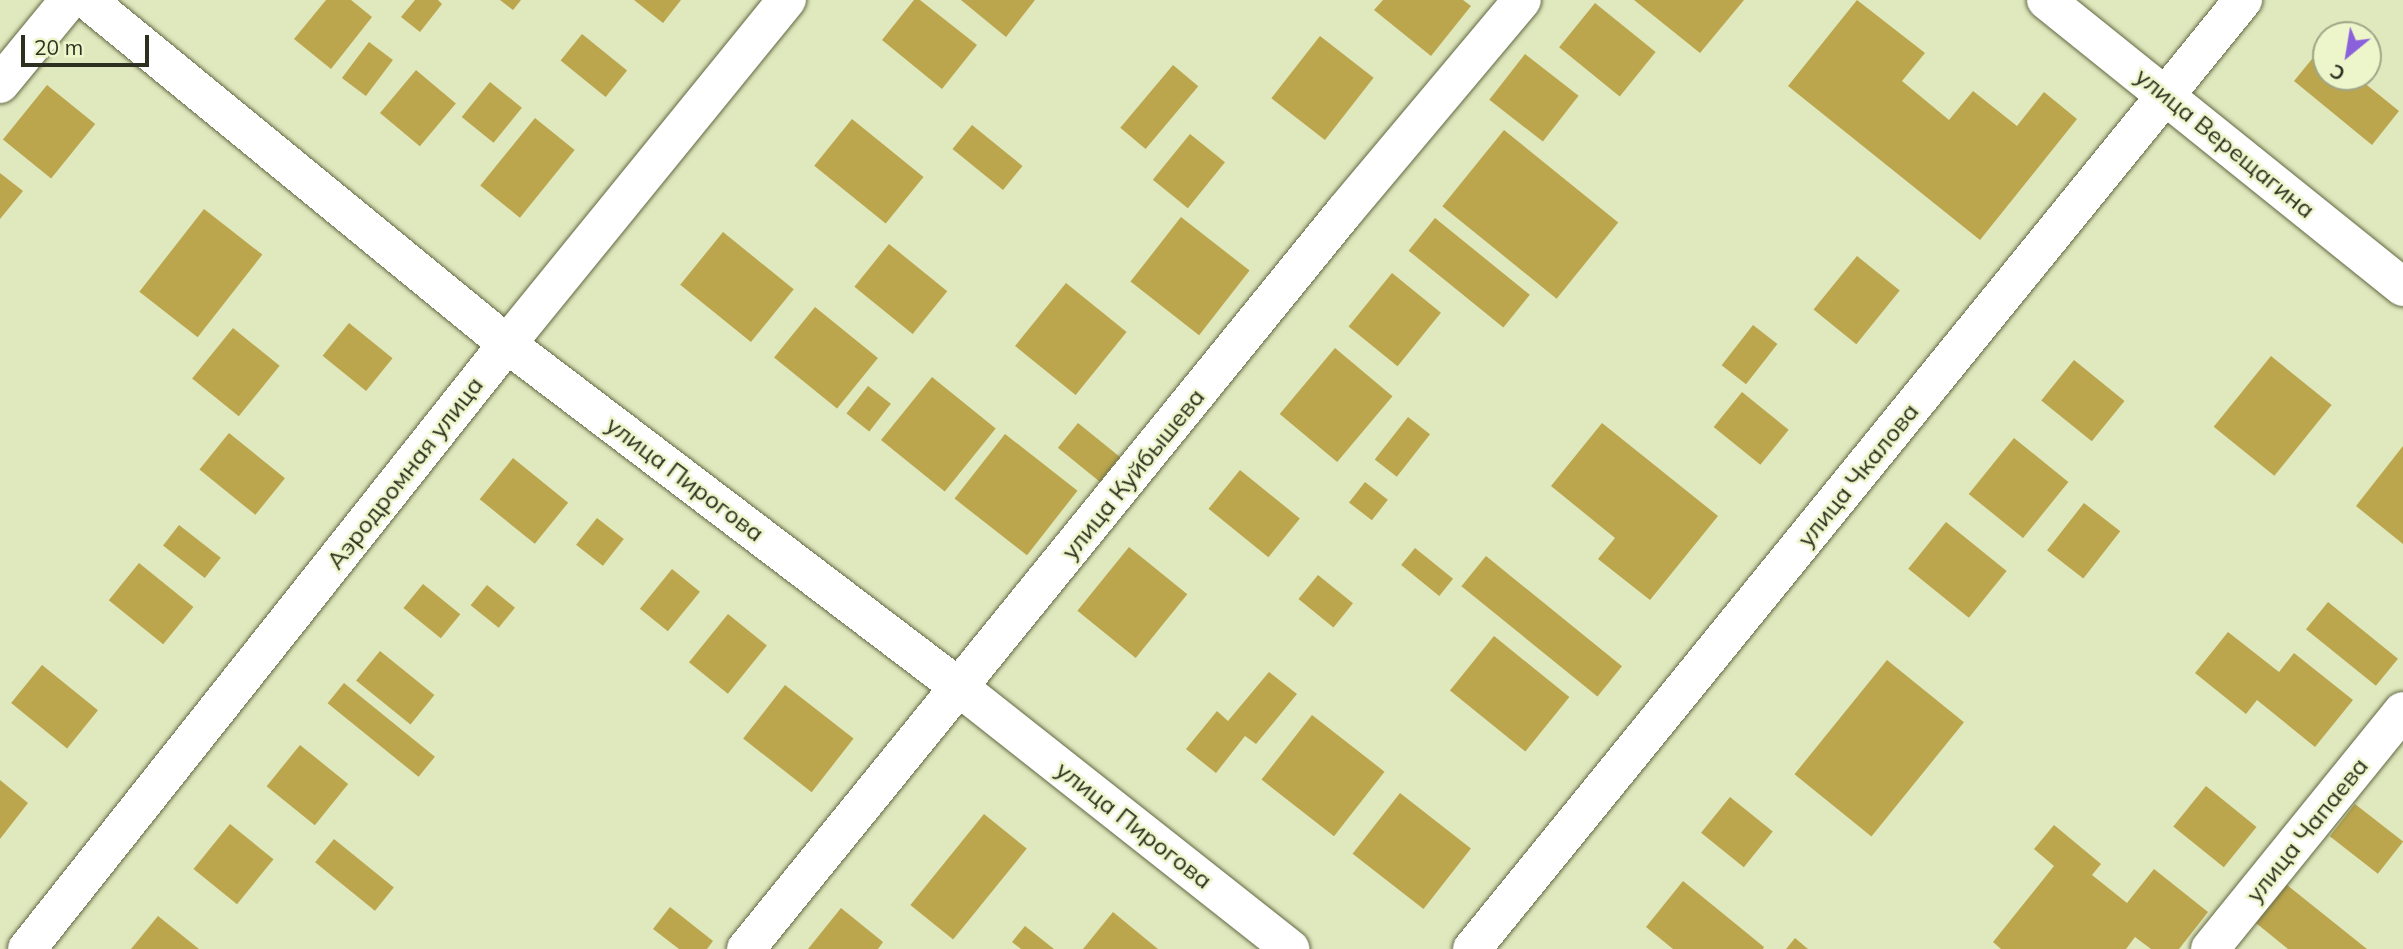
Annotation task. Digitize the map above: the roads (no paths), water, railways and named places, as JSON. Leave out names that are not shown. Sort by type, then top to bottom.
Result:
[{"type":"street","points":[[0,84],[69,0]]},
{"type":"street","name":"улица Пирогова","points":[[87,0],[507,344],[960,688],[1290,949]]},
{"type":"street","name":"Аэродромная улица","points":[[27,949],[507,344],[787,0]]},
{"type":"street","name":"улица Куйбышева","points":[[746,949],[1345,211],[1522,0]]},
{"type":"street","name":"улица Верещагина","points":[[2046,0],[2403,287]]},
{"type":"street","name":"улица Чкалова","points":[[1472,949],[2243,0]]},
{"type":"street","name":"улица Чапаева","points":[[2210,949],[2403,711]]}]
